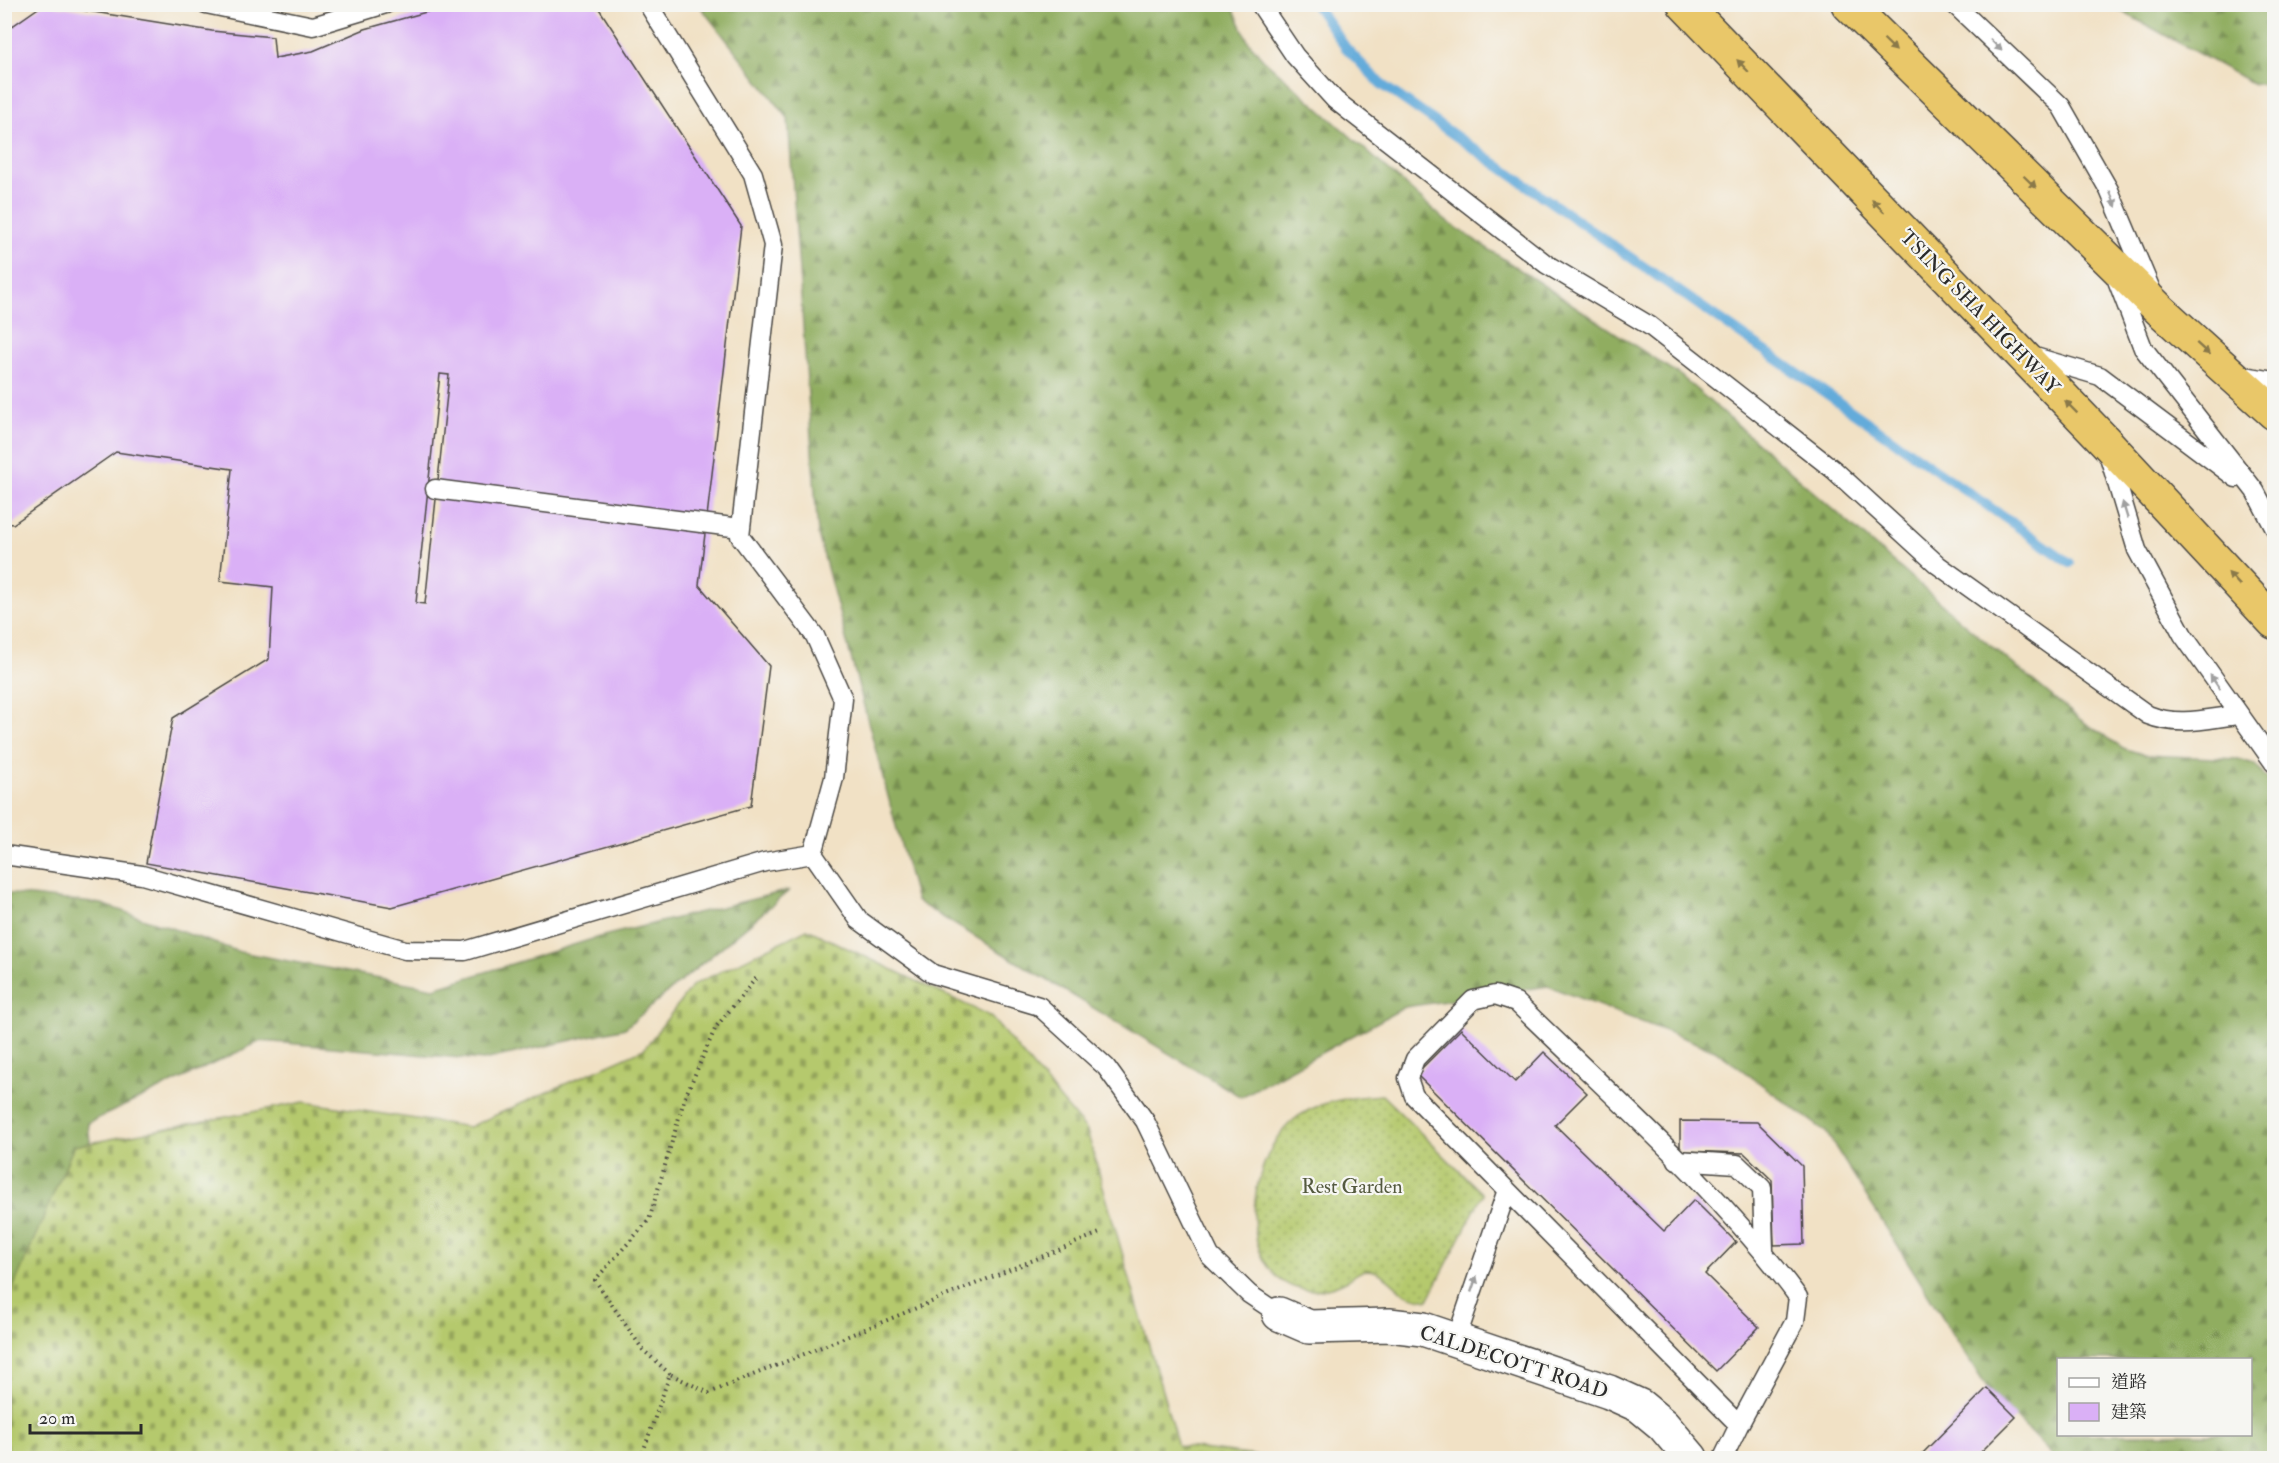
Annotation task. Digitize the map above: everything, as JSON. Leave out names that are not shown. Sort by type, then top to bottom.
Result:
[{"type":"highway","name":"TSING SHA HIGHWAY","points":[[1684,4],[2104,441],[2274,622]]},
{"type":"highway","points":[[1848,4],[2160,310],[2274,413]]},
{"type":"street","name":"CALDECOTT ROAD","points":[[1279,1314],[1309,1328],[1389,1325],[1423,1329],[1609,1392],[1640,1407],[1663,1425],[1691,1458]]},
{"type":"lane","points":[[206,4],[313,26],[386,4]]},
{"type":"lane","points":[[648,4],[753,174],[773,245],[740,536],[815,636],[843,699],[834,778],[813,854]]},
{"type":"lane","points":[[1260,4],[1294,56],[1335,100],[1546,264],[1650,326],[1834,470],[1938,565],[2148,715],[2164,721],[2184,723],[2237,715]]},
{"type":"lane","points":[[1954,4],[2061,106],[2109,190],[2160,310]]},
{"type":"lane","points":[[2109,259],[2143,348],[2254,492],[2274,527]]},
{"type":"lane","points":[[2016,351],[2100,376],[2274,505]]},
{"type":"lane","points":[[2230,373],[2274,381]]},
{"type":"lane","points":[[2104,441],[2137,550],[2183,635],[2237,715],[2274,763]]},
{"type":"lane","points":[[435,489],[740,528]]},
{"type":"lane","points":[[4,855],[142,875],[405,950],[465,951],[765,862],[813,854]]},
{"type":"lane","points":[[813,854],[859,920],[933,974],[1040,1005],[1106,1067],[1145,1121],[1210,1256],[1249,1294],[1279,1314]]},
{"type":"lane","points":[[1724,1458],[1739,1425],[1795,1321],[1798,1297],[1764,1250],[1677,1160],[1516,1002],[1495,995],[1473,1000],[1415,1059],[1408,1078],[1414,1096],[1739,1425]]},
{"type":"lane","points":[[1677,1160],[1737,1164],[1762,1188],[1764,1250]]},
{"type":"lane","points":[[1456,1340],[1507,1190]]},
{"type":"path","points":[[758,977],[716,1027],[685,1097],[649,1220],[595,1280],[643,1350],[670,1374],[709,1393],[1102,1233]]},
{"type":"path","points":[[641,1458],[670,1374]]},
{"type":"green space","points":[[699,5],[1232,5],[1248,41],[1263,59],[1446,221],[1681,376],[1962,622],[2082,721],[2123,748],[2145,755],[2238,759],[2254,764],[2274,786],[2274,1458],[2055,1458],[1987,1388],[1826,1132],[1715,1050],[1548,986],[1405,1007],[1241,1097],[916,901],[818,534],[788,118]]},
{"type":"green space","points":[[2110,5],[2274,5],[2274,84],[2254,84]]},
{"type":"green space","points":[[790,890],[625,1028],[484,1060],[261,1041],[88,1123],[100,1235],[5,1415],[5,893],[102,904],[240,952],[434,988],[599,937]]},
{"type":"green space","points":[[807,929],[990,1016],[1087,1131],[1178,1446],[1272,1458],[5,1458],[5,1307],[74,1146],[304,1102],[469,1127],[644,1049],[693,985]]},
{"type":"green space","name":"Rest Garden","points":[[1382,1095],[1483,1194],[1428,1300],[1408,1295],[1384,1276],[1368,1270],[1330,1287],[1311,1290],[1293,1287],[1276,1276],[1264,1260],[1257,1241],[1254,1220],[1255,1198],[1260,1175],[1268,1155],[1278,1137],[1291,1122],[1311,1109],[1334,1101]]},
{"type":"building","points":[[44,4],[212,31],[273,37],[275,58],[313,51],[365,29],[455,4],[596,4],[741,226],[699,585],[769,666],[751,806],[392,907],[146,863],[173,718],[269,659],[273,587],[220,581],[232,469],[116,452],[13,524],[4,523],[4,32]],"holes":[[[440,374],[449,375],[425,604],[416,603]]]},
{"type":"building","points":[[1461,1029],[1515,1082],[1544,1052],[1587,1093],[1555,1125],[1664,1231],[1694,1200],[1736,1242],[1705,1274],[1759,1327],[1716,1371],[1416,1074]]},
{"type":"building","points":[[1680,1121],[1757,1122],[1802,1166],[1804,1244],[1774,1245],[1772,1180],[1744,1153],[1680,1151]]},
{"type":"building","points":[[1987,1388],[2016,1417],[1975,1458],[1918,1458]]},
{"type":"waterway","points":[[1315,4],[1346,48],[1381,84],[2070,563]]}]
